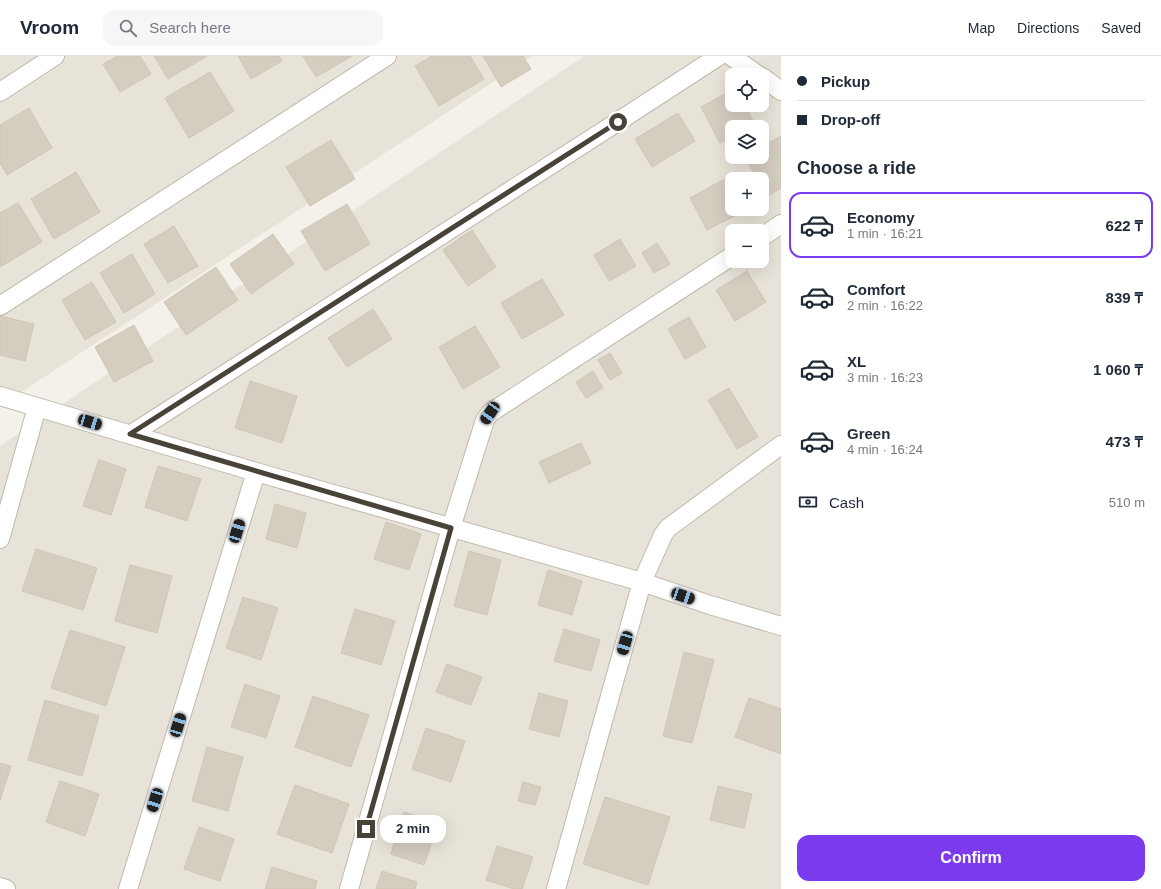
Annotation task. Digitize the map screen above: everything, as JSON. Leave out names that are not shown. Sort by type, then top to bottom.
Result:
[{"type":"street","points":[[0,92],[55,56]]},
{"type":"street","points":[[0,306],[387,56]]},
{"type":"street","points":[[130,434],[718,56]]},
{"type":"street","points":[[731,56],[748,68]]},
{"type":"street","points":[[769,83],[781,91]]},
{"type":"street","points":[[769,232],[781,224]]},
{"type":"street","points":[[349,889],[451,528],[485,420],[490,413],[725,261]]},
{"type":"street","points":[[0,396],[256,472],[642,582],[710,605],[781,626]]},
{"type":"street","points":[[0,539],[37,406]]},
{"type":"street","points":[[556,889],[642,582],[663,535],[668,528],[781,445]]},
{"type":"street","points":[[128,889],[256,472]]},
{"type":"street","points":[[0,887],[6,889]]},
{"type":"shaded area","points":[[0,56],[533,56],[0,406]]},
{"type":"shaded area","points":[[585,56],[781,56],[781,889],[0,889],[0,446]]},
{"type":"building","points":[[118,56],[140,56],[151,74],[120,92],[103,64]]},
{"type":"building","points":[[154,56],[207,56],[168,79]]},
{"type":"building","points":[[238,56],[279,56],[282,61],[251,79]]},
{"type":"building","points":[[303,56],[352,56],[316,77]]},
{"type":"building","points":[[432,56],[470,56],[484,79],[439,106],[415,66]]},
{"type":"building","points":[[483,56],[523,56],[531,69],[501,87]]},
{"type":"building","points":[[210,72],[234,111],[189,138],[165,98]]},
{"type":"building","points":[[725,94],[725,112],[748,112],[753,120],[725,120],[725,140],[720,143],[701,107]]},
{"type":"building","points":[[29,108],[52,148],[7,175],[0,163],[0,125]]},
{"type":"building","points":[[678,113],[695,141],[652,167],[635,139]]},
{"type":"building","points":[[781,136],[781,188],[769,195],[769,172],[754,172],[749,164],[769,164],[769,143]]},
{"type":"building","points":[[331,140],[355,179],[310,206],[286,167]]},
{"type":"building","points":[[76,172],[100,212],[54,239],[31,199]]},
{"type":"building","points":[[725,179],[725,216],[734,216],[707,230],[690,198]]},
{"type":"building","points":[[18,203],[42,242],[0,267],[0,213]]},
{"type":"building","points":[[347,204],[370,244],[325,271],[301,231]]},
{"type":"building","points":[[174,226],[198,266],[168,283],[144,244]]},
{"type":"building","points":[[472,230],[496,267],[468,286],[443,250]]},
{"type":"building","points":[[273,234],[294,264],[251,294],[230,264]]},
{"type":"building","points":[[620,239],[636,266],[609,281],[594,255]]},
{"type":"building","points":[[657,243],[670,264],[654,273],[642,253]]},
{"type":"building","points":[[132,254],[155,294],[124,313],[100,273]]},
{"type":"building","points":[[216,267],[238,300],[186,335],[164,302]]},
{"type":"building","points":[[747,271],[766,302],[735,321],[716,290]]},
{"type":"building","points":[[542,279],[564,315],[522,339],[501,303]]},
{"type":"building","points":[[92,282],[116,322],[85,340],[62,300]]},
{"type":"building","points":[[373,309],[392,339],[347,367],[328,338]]},
{"type":"building","points":[[0,316],[34,324],[25,361],[0,355]]},
{"type":"building","points":[[689,317],[706,347],[685,359],[668,329]]},
{"type":"building","points":[[134,325],[153,361],[114,382],[95,347]]},
{"type":"building","points":[[475,326],[500,367],[463,389],[439,347]]},
{"type":"building","points":[[610,353],[622,373],[610,380],[598,360]]},
{"type":"building","points":[[593,371],[603,388],[586,398],[576,382]]},
{"type":"building","points":[[250,381],[297,396],[282,443],[235,428]]},
{"type":"building","points":[[729,388],[758,437],[737,449],[708,400]]},
{"type":"building","points":[[581,443],[591,463],[549,483],[539,462]]},
{"type":"building","points":[[99,460],[126,469],[111,515],[83,506]]},
{"type":"building","points":[[158,466],[201,479],[187,521],[145,507]]},
{"type":"building","points":[[275,504],[306,513],[297,548],[266,539]]},
{"type":"building","points":[[386,522],[421,534],[409,570],[374,559]]},
{"type":"building","points":[[36,549],[97,568],[83,610],[22,591]]},
{"type":"building","points":[[469,551],[501,560],[487,615],[454,606]]},
{"type":"building","points":[[130,565],[172,576],[157,633],[115,621]]},
{"type":"building","points":[[548,570],[582,581],[572,615],[538,605]]},
{"type":"building","points":[[243,597],[278,608],[261,660],[226,648]]},
{"type":"building","points":[[355,609],[395,621],[381,665],[341,653]]},
{"type":"building","points":[[564,629],[600,640],[591,671],[554,661]]},
{"type":"building","points":[[70,630],[125,647],[106,706],[51,688]]},
{"type":"building","points":[[684,652],[714,660],[692,743],[663,736]]},
{"type":"building","points":[[447,664],[482,677],[471,705],[436,692]]},
{"type":"building","points":[[245,684],[280,696],[266,738],[231,727]]},
{"type":"building","points":[[539,693],[568,701],[559,737],[529,729]]},
{"type":"building","points":[[313,696],[369,715],[351,767],[295,747]]},
{"type":"building","points":[[749,698],[781,709],[781,754],[735,737]]},
{"type":"building","points":[[45,700],[99,716],[82,776],[28,760]]},
{"type":"building","points":[[426,728],[465,741],[451,782],[412,769]]},
{"type":"building","points":[[207,747],[243,757],[228,811],[192,801]]},
{"type":"building","points":[[0,763],[11,766],[0,800]]},
{"type":"building","points":[[60,781],[99,794],[85,836],[46,822]]},
{"type":"building","points":[[523,782],[541,787],[535,805],[518,801]]},
{"type":"building","points":[[295,785],[349,804],[332,853],[277,834]]},
{"type":"building","points":[[718,786],[752,794],[744,828],[710,820]]},
{"type":"building","points":[[605,797],[670,817],[648,885],[583,864]]},
{"type":"building","points":[[404,812],[438,823],[424,865],[391,854]]},
{"type":"building","points":[[199,827],[234,839],[220,881],[184,869]]},
{"type":"building","points":[[497,846],[533,857],[522,889],[514,889],[486,880]]},
{"type":"building","points":[[272,867],[317,881],[315,889],[265,889]]},
{"type":"building","points":[[382,871],[417,882],[415,889],[376,889]]},
{"type":"route","points":[[366,829],[451,528],[130,434],[618,122]]}]
